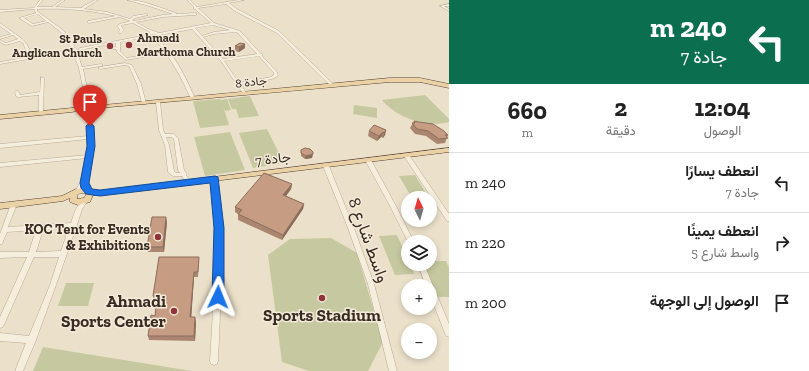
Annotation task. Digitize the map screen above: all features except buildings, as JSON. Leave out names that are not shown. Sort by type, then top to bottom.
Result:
[{"type":"main road","name":"جادة 8","points":[[401,79],[432,84],[449,89]]},
{"type":"main road","name":"جادة 8","points":[[1,117],[245,94],[330,84],[401,79],[420,80],[449,86]]},
{"type":"main road","name":"جادة 7","points":[[81,198],[100,193],[449,150]]},
{"type":"main road","points":[[0,206],[63,198],[81,198]]},
{"type":"street","points":[[35,8],[42,0]]},
{"type":"street","points":[[52,8],[64,0]]},
{"type":"street","points":[[83,8],[97,0]]},
{"type":"street","points":[[130,0],[173,14],[197,13]]},
{"type":"street","points":[[188,0],[195,8],[197,13],[213,24],[238,32],[261,55],[276,73],[276,76],[272,78],[239,84]]},
{"type":"street","points":[[221,0],[236,10],[278,32],[330,84]]},
{"type":"street","points":[[195,8],[242,0]]},
{"type":"street","points":[[444,1],[448,5],[441,7],[449,10]]},
{"type":"street","points":[[19,371],[32,340],[74,225],[85,183],[90,156],[89,109],[81,68],[74,50],[62,32],[35,8]]},
{"type":"street","points":[[0,11],[35,8],[83,8],[131,19],[149,34],[157,36],[188,89],[192,99]]},
{"type":"street","points":[[38,12],[21,18],[32,25],[49,21]]},
{"type":"street","points":[[120,32],[122,30],[119,25],[163,16],[197,13]]},
{"type":"street","points":[[131,19],[146,14]]},
{"type":"street","points":[[90,22],[121,16]]},
{"type":"street","points":[[0,24],[2,28],[14,34],[25,43],[31,58]]},
{"type":"street","points":[[0,63],[118,42],[149,34],[157,36],[213,24]]},
{"type":"street","points":[[192,28],[222,60],[245,94]]},
{"type":"street","points":[[201,37],[214,33],[238,32]]},
{"type":"street","points":[[0,38],[14,34]]},
{"type":"street","points":[[0,42],[5,44],[21,39]]},
{"type":"street","points":[[118,42],[118,51],[126,59],[167,52]]},
{"type":"street","points":[[106,44],[110,48],[118,48]]},
{"type":"street","points":[[222,60],[261,55]]},
{"type":"street","points":[[81,68],[125,64],[130,65],[139,84],[144,103]]},
{"type":"street","points":[[41,113],[42,78]]},
{"type":"street","points":[[17,92],[18,96],[42,93]]},
{"type":"street","points":[[158,102],[161,130],[168,148],[171,172],[175,175],[184,174]]},
{"type":"street","points":[[164,136],[172,135],[176,138],[181,170],[188,183]]},
{"type":"street","points":[[0,146],[90,137]]},
{"type":"street","points":[[0,165],[90,156]]},
{"type":"street","points":[[407,156],[449,219]]},
{"type":"street","points":[[368,160],[407,235]]},
{"type":"street","name":"واسط شارع 8","points":[[326,166],[351,228],[371,284],[393,371]]},
{"type":"street","points":[[214,361],[219,246],[218,208],[215,179]]},
{"type":"street","points":[[81,198],[85,183]]},
{"type":"street","points":[[0,242],[14,204]]},
{"type":"street","points":[[5,230],[74,225]]},
{"type":"street","points":[[0,325],[32,254],[40,228]]},
{"type":"street","points":[[0,255],[64,254]]},
{"type":"street","points":[[424,271],[449,333]]},
{"type":"street","points":[[0,337],[32,340]]},
{"type":"green space","points":[[425,95],[449,119],[449,122],[431,124],[412,120],[396,112],[382,100]]},
{"type":"green space","points":[[250,96],[259,116],[239,118],[236,109],[232,109],[228,99]]},
{"type":"green space","points":[[227,99],[231,110],[225,111],[223,106],[229,125],[200,128],[193,101]]},
{"type":"green space","points":[[354,105],[377,108],[377,118],[353,114]]},
{"type":"green space","points":[[267,129],[284,163],[253,168],[239,133]]},
{"type":"green space","points":[[230,132],[245,170],[205,176],[194,137]]},
{"type":"green space","points":[[415,175],[425,191],[408,191],[399,176]]},
{"type":"green space","points":[[397,235],[401,244],[401,271],[413,271],[414,274],[395,275],[379,236]]},
{"type":"green space","name":"Sports Stadium","points":[[331,238],[357,253],[383,342],[368,371],[309,371],[282,362],[268,255],[290,239]]},
{"type":"green space","points":[[437,261],[446,261],[449,268],[449,297],[437,297],[437,279],[429,279],[426,271],[437,271]]},
{"type":"green space","points":[[66,283],[94,283],[88,306],[58,306]]},
{"type":"green space","points":[[43,347],[192,371],[33,371]]},
{"type":"place","name":"Ahmadi Marthoma Church","points":[[129,45]]},
{"type":"place","name":"St Pauls Anglican Church","points":[[110,46]]},
{"type":"place","name":"KOC Tent for Events & Exhibitions","points":[[158,237]]},
{"type":"place","name":"Sports Stadium","points":[[322,298]]},
{"type":"place","name":"Ahmadi Sports Center","points":[[174,311]]},
{"type":"route","points":[[90,126],[91,146],[85,183],[89,192],[100,193],[215,179],[219,228],[218,297]]}]
